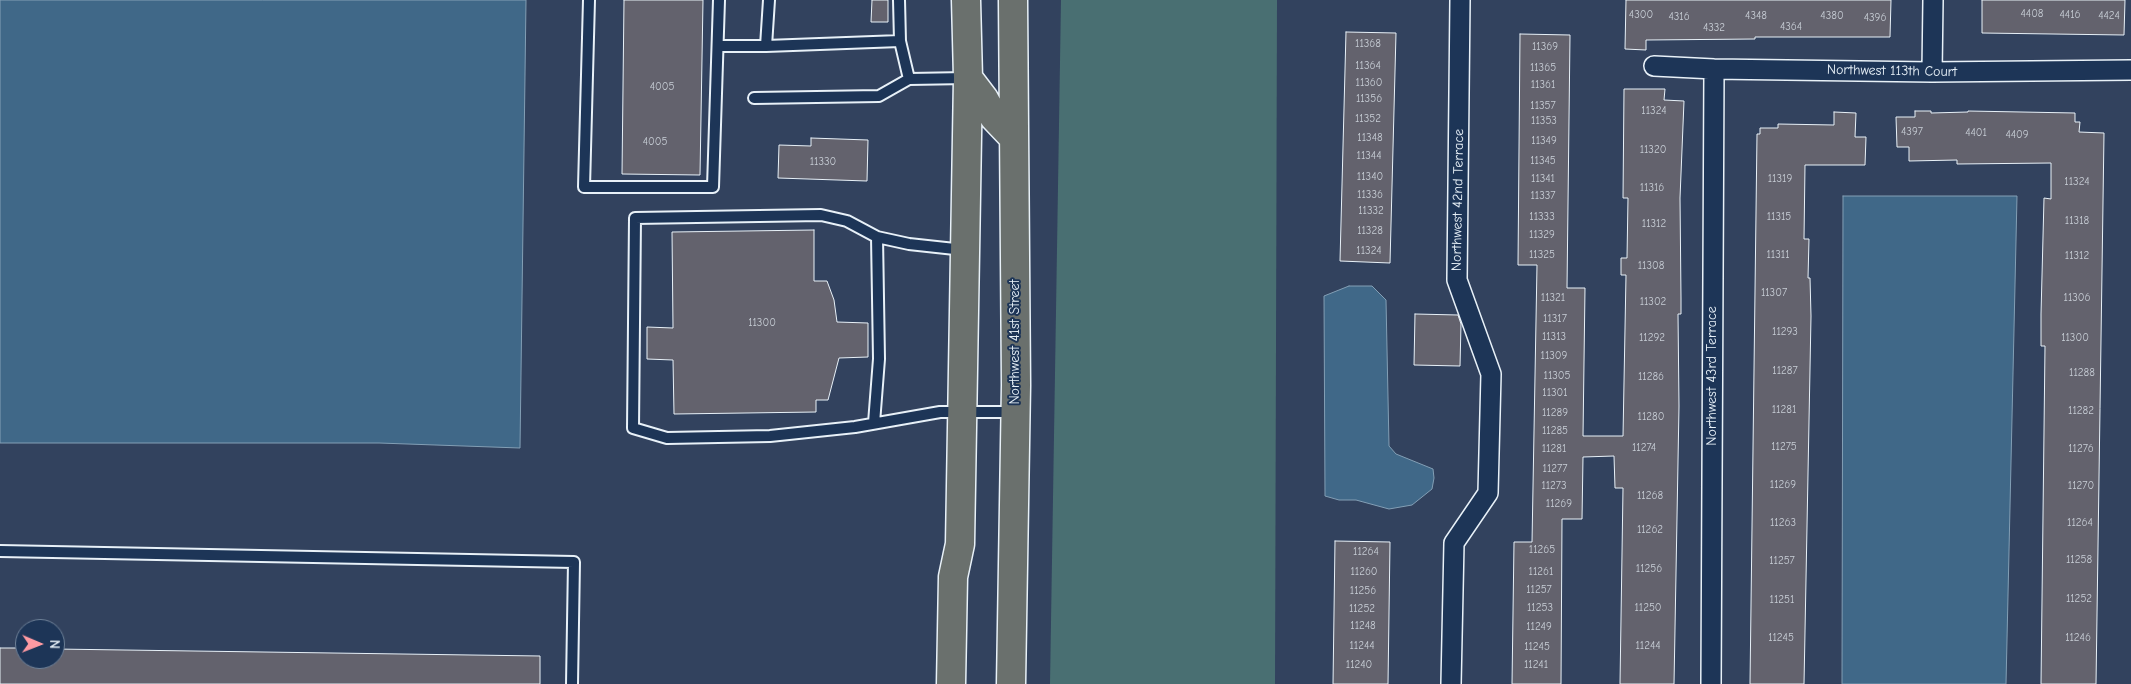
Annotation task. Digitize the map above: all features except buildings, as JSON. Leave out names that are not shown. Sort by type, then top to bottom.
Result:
[{"type":"main road","points":[[950,684],[954,577],[960,544],[968,78],[966,0]]},
{"type":"main road","name":"Northwest 41st Street","points":[[1012,684],[1015,412],[1013,0]]},
{"type":"main road","points":[[968,78],[984,99],[994,117],[1014,138]]},
{"type":"main road","points":[[960,544],[970,578],[969,684]]},
{"type":"street","name":"Northwest 42nd Terrace","points":[[1451,684],[1454,543],[1488,493],[1490,374],[1457,280],[1460,0]]},
{"type":"street","points":[[1932,72],[1933,0]]},
{"type":"street","name":"Northwest 113th Court","points":[[1654,66],[1714,69],[1932,72],[2131,70]]},
{"type":"street","name":"Northwest 43rd Terrace","points":[[1711,684],[1714,69]]},
{"type":"lane","points":[[589,0],[584,187],[713,188],[719,0]]},
{"type":"lane","points":[[766,46],[769,0]]},
{"type":"lane","points":[[899,0],[900,41],[909,79]]},
{"type":"lane","points":[[719,46],[900,41]]},
{"type":"lane","points":[[754,98],[879,96],[909,79],[968,78]]},
{"type":"lane","points":[[965,250],[909,244],[877,237],[847,221],[821,215],[635,218],[634,428],[667,438],[770,436],[856,427],[940,412],[1015,412]]},
{"type":"lane","points":[[874,423],[879,358],[877,237]]},
{"type":"lane","points":[[0,551],[574,562],[572,684]]},
{"type":"green space","points":[[1061,0],[1277,0],[1275,684],[1050,684]]},
{"type":"water","points":[[0,0],[526,0],[520,448],[379,443],[0,443]]},
{"type":"water","points":[[1843,196],[2017,196],[2006,684],[1842,684]]},
{"type":"water","points":[[1349,286],[1372,286],[1386,300],[1389,446],[1396,454],[1433,469],[1432,489],[1412,505],[1389,509],[1356,500],[1339,500],[1325,496],[1324,296]]}]
